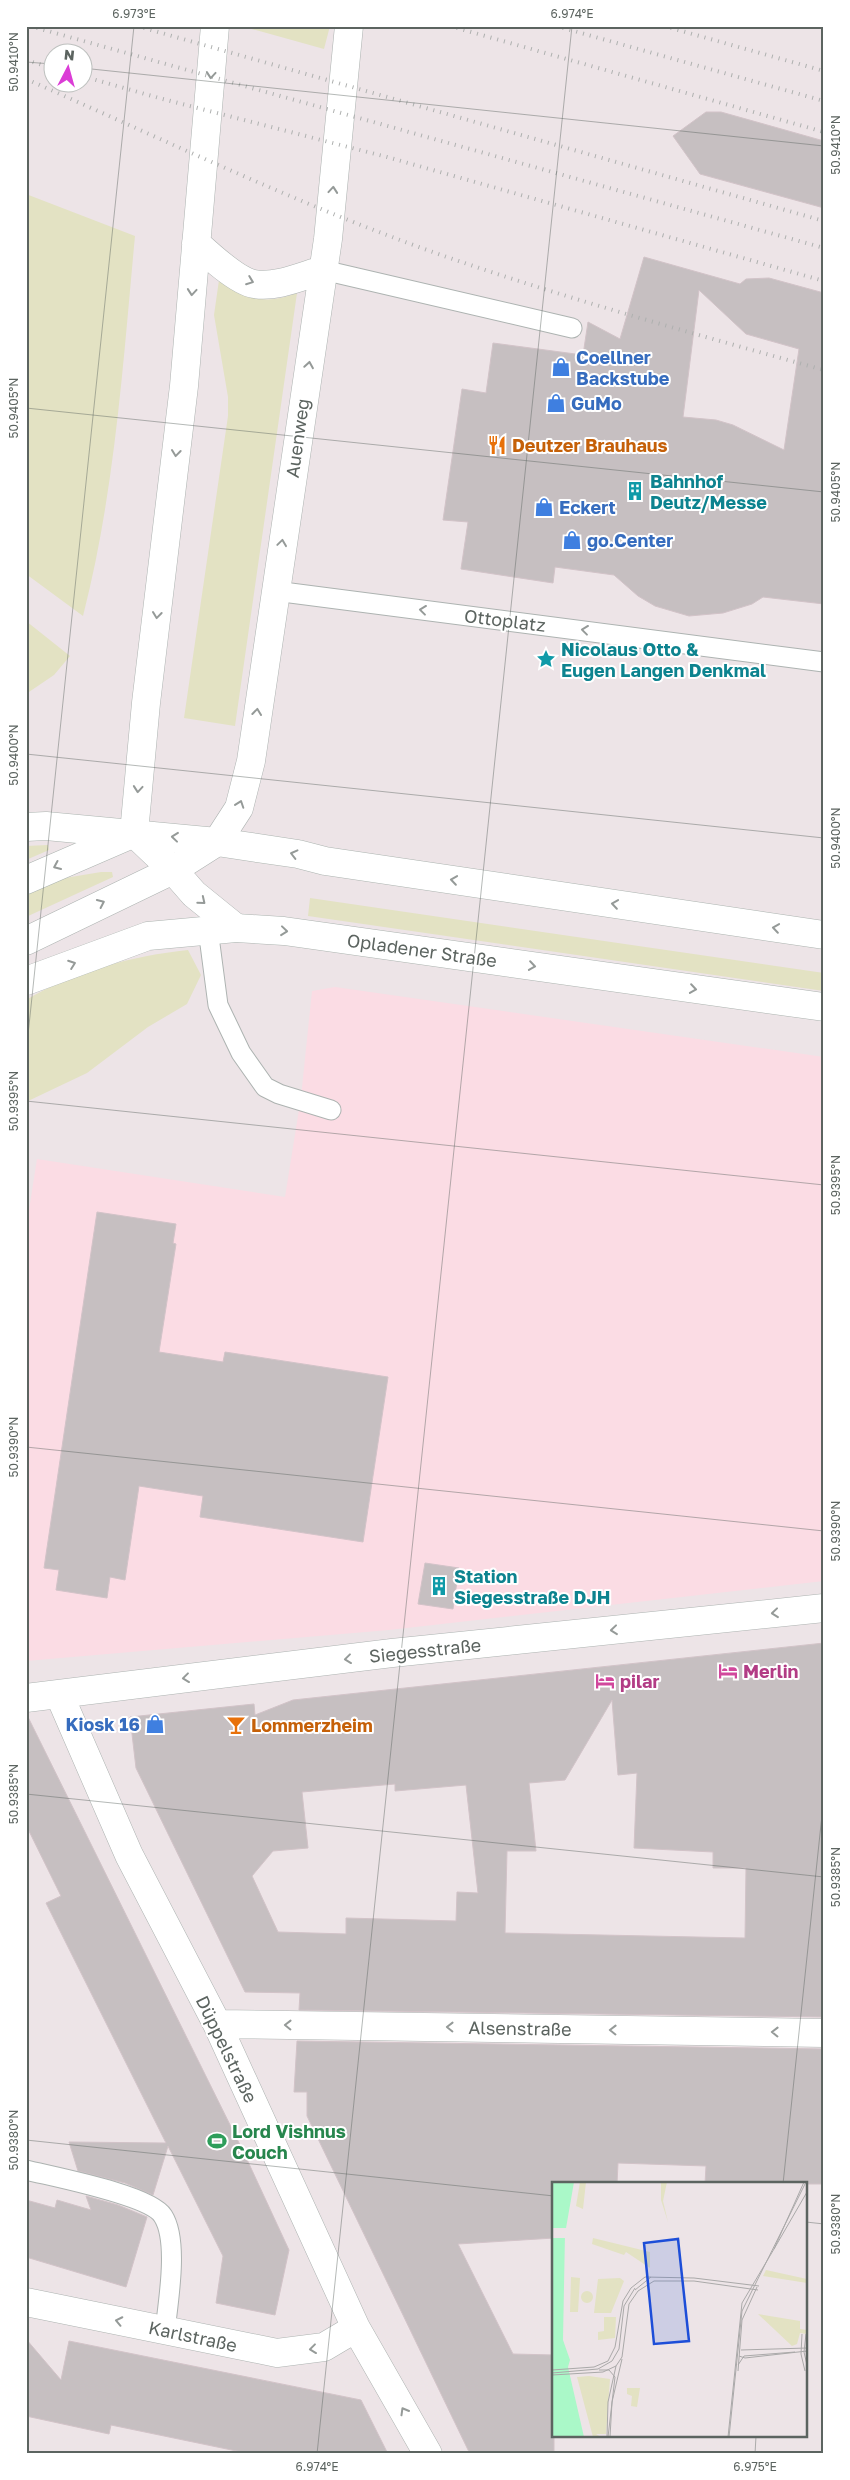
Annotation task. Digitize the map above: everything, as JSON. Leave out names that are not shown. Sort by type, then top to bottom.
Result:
[{"type":"street","points":[[134,833],[146,703],[184,386],[215,26]]},
{"type":"street","name":"Auenweg","points":[[217,842],[239,808],[251,761],[323,270],[348,26]]},
{"type":"street","points":[[196,243],[218,263],[252,284],[274,284],[323,270]]},
{"type":"street","points":[[26,826],[134,833],[217,842],[298,854],[325,861],[824,935]]},
{"type":"street","points":[[134,833],[194,894],[236,928]]},
{"type":"street","points":[[26,880],[134,833]]},
{"type":"street","points":[[26,941],[172,870],[217,842]]},
{"type":"street","name":"Opladener Straße","points":[[26,981],[148,936],[208,929],[236,928],[284,931],[824,1007]]},
{"type":"street","name":"Siegesstraße","points":[[26,1698],[392,1653],[824,1608]]},
{"type":"street","name":"Düppelstraße","points":[[59,1694],[129,1855],[217,2024],[356,2328],[428,2454]]},
{"type":"street","name":"Alsenstraße","points":[[217,2024],[824,2033]]},
{"type":"street","name":"Karlstraße","points":[[26,2302],[277,2354],[324,2347],[356,2328]]},
{"type":"lane","points":[[323,270],[572,328]]},
{"type":"lane","name":"Ottoplatz","points":[[275,591],[824,662]]},
{"type":"lane","points":[[208,929],[218,1005],[241,1053],[265,1086],[278,1094],[331,1110]]},
{"type":"lane","points":[[26,2170],[130,2197],[148,2203],[163,2215],[169,2232],[171,2270],[165,2331]]},
{"type":"shaded area","points":[[335,987],[824,1057],[824,1581],[389,1630],[26,1661],[26,1229],[37,1159],[285,1197],[301,1097],[312,991]]},
{"type":"green space","points":[[241,26],[330,26],[324,49]]},
{"type":"green space","points":[[26,194],[135,236],[122,379],[110,474],[103,522],[83,616],[26,574]]},
{"type":"green space","points":[[219,280],[238,292],[256,298],[276,299],[297,293],[235,726],[184,718],[228,416],[228,397],[214,315]]},
{"type":"green space","points":[[26,621],[70,656],[54,675],[26,694]]},
{"type":"green space","points":[[48,845],[49,850],[26,860],[26,846]]},
{"type":"green space","points":[[112,872],[113,877],[26,917],[26,893],[65,878]]},
{"type":"green space","points":[[310,898],[824,973],[824,991],[308,916]]},
{"type":"green space","points":[[188,950],[201,975],[187,1004],[148,1027],[87,1073],[26,1102],[26,1000],[64,981],[104,966],[146,956]]},
{"type":"building","points":[[706,112],[721,112],[824,141],[824,208],[700,174],[673,136]]},
{"type":"building","name":"Bahnhof Deutz/Messe","points":[[644,257],[740,284],[746,279],[769,278],[824,293],[824,604],[763,597],[752,604],[723,613],[689,616],[655,606],[638,596],[614,575],[555,567],[553,583],[461,569],[468,522],[443,520],[462,389],[486,393],[493,343],[583,355],[588,322],[620,339]],"holes":[[[699,290],[746,334],[799,349],[784,450],[733,425],[716,420],[683,417]]]},
{"type":"building","points":[[97,1212],[176,1224],[173,1243],[176,1244],[159,1352],[223,1362],[225,1352],[388,1377],[363,1542],[200,1517],[203,1496],[139,1486],[125,1580],[110,1577],[107,1598],[56,1590],[59,1570],[44,1568]]},
{"type":"building","name":"Station Siegesstraße DJH","points":[[425,1563],[459,1568],[453,1609],[418,1604]]},
{"type":"building","points":[[824,1643],[824,2017],[299,2010],[300,1993],[245,1992],[136,1768],[130,1717],[254,1704],[255,1715],[293,1700]],"holes":[[[612,1700],[618,1775],[637,1773],[634,1848],[713,1852],[713,1868],[746,1868],[745,1938],[505,1933],[507,1851],[536,1851],[529,1783],[565,1780]],[[395,1784],[395,1791],[466,1785],[478,1893],[457,1892],[456,1921],[346,1918],[346,1934],[278,1932],[252,1876],[273,1851],[308,1848],[302,1792]]]},
{"type":"building","points":[[26,1713],[244,2153],[289,2250],[275,2315],[216,2303],[223,2256],[168,2146],[153,2195],[125,2183],[78,2171],[69,2142],[166,2143],[46,1903],[61,1896],[26,1825]]},
{"type":"building","points":[[297,2041],[824,2049],[824,2184],[808,2184],[808,2182],[705,2182],[706,2166],[618,2163],[617,2182],[552,2182],[552,2238],[458,2244],[513,2354],[552,2355],[552,2438],[554,2438],[554,2454],[470,2454],[307,2116],[307,2092],[294,2092]]},
{"type":"building","points":[[86,2196],[118,2205],[147,2217],[126,2287],[26,2257],[26,2200],[55,2208],[57,2200],[91,2210]]},
{"type":"building","points":[[26,2339],[61,2380],[69,2341],[361,2400],[388,2454],[251,2454],[111,2425],[109,2434],[26,2416]]},
{"type":"railway","points":[[30,26],[824,248]]},
{"type":"railway","points":[[137,26],[824,221]]},
{"type":"railway","points":[[450,26],[824,132]]},
{"type":"railway","points":[[556,26],[824,101]]},
{"type":"railway","points":[[664,26],[824,71]]},
{"type":"railway","points":[[26,60],[42,65]]},
{"type":"railway","points":[[26,79],[287,195],[447,257],[588,302],[824,370]]},
{"type":"railway","points":[[92,79],[387,157],[824,281]]},
{"type":"place","name":"Coellner Backstube","points":[[561,367]]},
{"type":"place","name":"GuMo","points":[[556,403]]},
{"type":"place","name":"Deutzer Brauhaus","points":[[497,445]]},
{"type":"place","name":"Bahnhof Deutz/Messe","points":[[635,491]]},
{"type":"place","name":"Eckert","points":[[544,507]]},
{"type":"place","name":"go.Center","points":[[572,540]]},
{"type":"place","name":"Nicolaus Otto & Eugen Langen Denkmal","points":[[546,659]]},
{"type":"place","name":"Station Siegesstraße DJH","points":[[439,1586]]},
{"type":"place","name":"Merlin","points":[[728,1671]]},
{"type":"place","name":"pilar","points":[[605,1681]]},
{"type":"place","name":"Kiosk 16","points":[[155,1724]]},
{"type":"place","name":"Lommerzheim","points":[[236,1725]]},
{"type":"place","name":"Lord Vishnus Couch","points":[[217,2141]]}]
